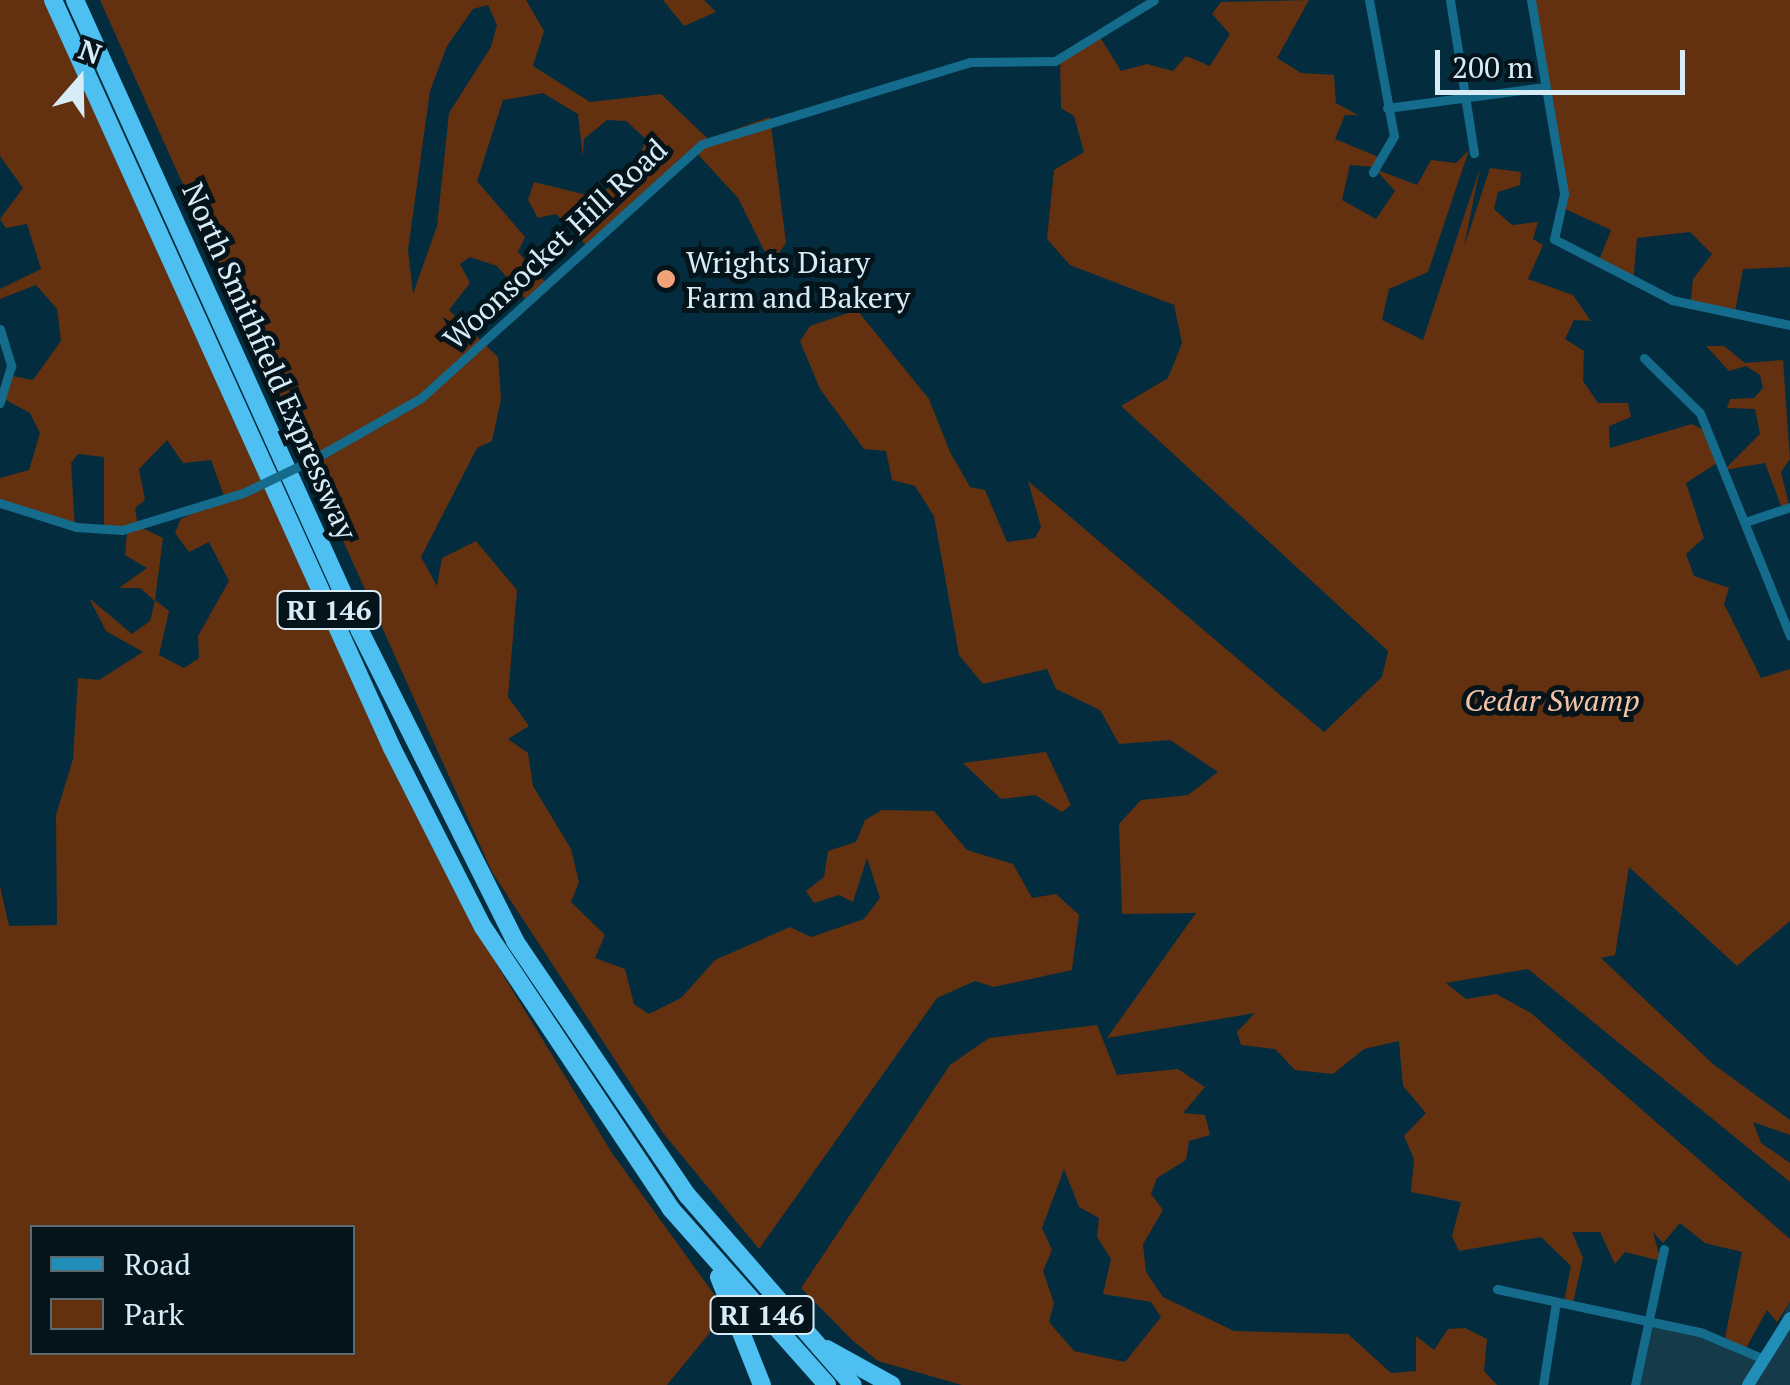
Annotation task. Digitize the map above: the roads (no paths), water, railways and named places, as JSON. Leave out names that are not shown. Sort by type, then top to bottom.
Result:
[{"type":"highway","name":"North Smithfield Expressway","points":[[53,0],[446,859],[564,1060],[698,1242],[827,1385]]},
{"type":"highway","name":"North Smithfield Expressway","points":[[74,0],[489,894],[638,1129],[853,1385]]},
{"type":"highway","points":[[698,1242],[740,1315],[762,1385]]},
{"type":"highway","points":[[810,1338],[892,1385]]},
{"type":"main road","points":[[1748,1385],[1790,1318]]},
{"type":"street","name":"Woonsocket Hill Road","points":[[0,503],[76,528],[122,530],[242,492],[312,460],[421,398],[702,144],[970,62],[1055,61],[1154,0]]},
{"type":"street","points":[[1370,0],[1386,108],[1394,136],[1373,172]]},
{"type":"street","points":[[1450,0],[1474,153]]},
{"type":"street","points":[[1531,0],[1564,194],[1554,239],[1672,300],[1790,325]]},
{"type":"street","points":[[1386,108],[1545,87]]},
{"type":"street","points":[[0,329],[11,366],[0,403]]},
{"type":"street","points":[[1644,358],[1700,413],[1790,636]]},
{"type":"street","points":[[1745,522],[1790,507]]},
{"type":"street","points":[[1634,1385],[1664,1249]]},
{"type":"street","points":[[1497,1289],[1648,1321],[1764,1359]]},
{"type":"street","points":[[1543,1385],[1556,1302]]},
{"type":"place","name":"Wrights Diary Farm and Bakery","points":[[666,279]]},
{"type":"park label","name":"Cedar Swamp","points":[[1552,700]]}]
